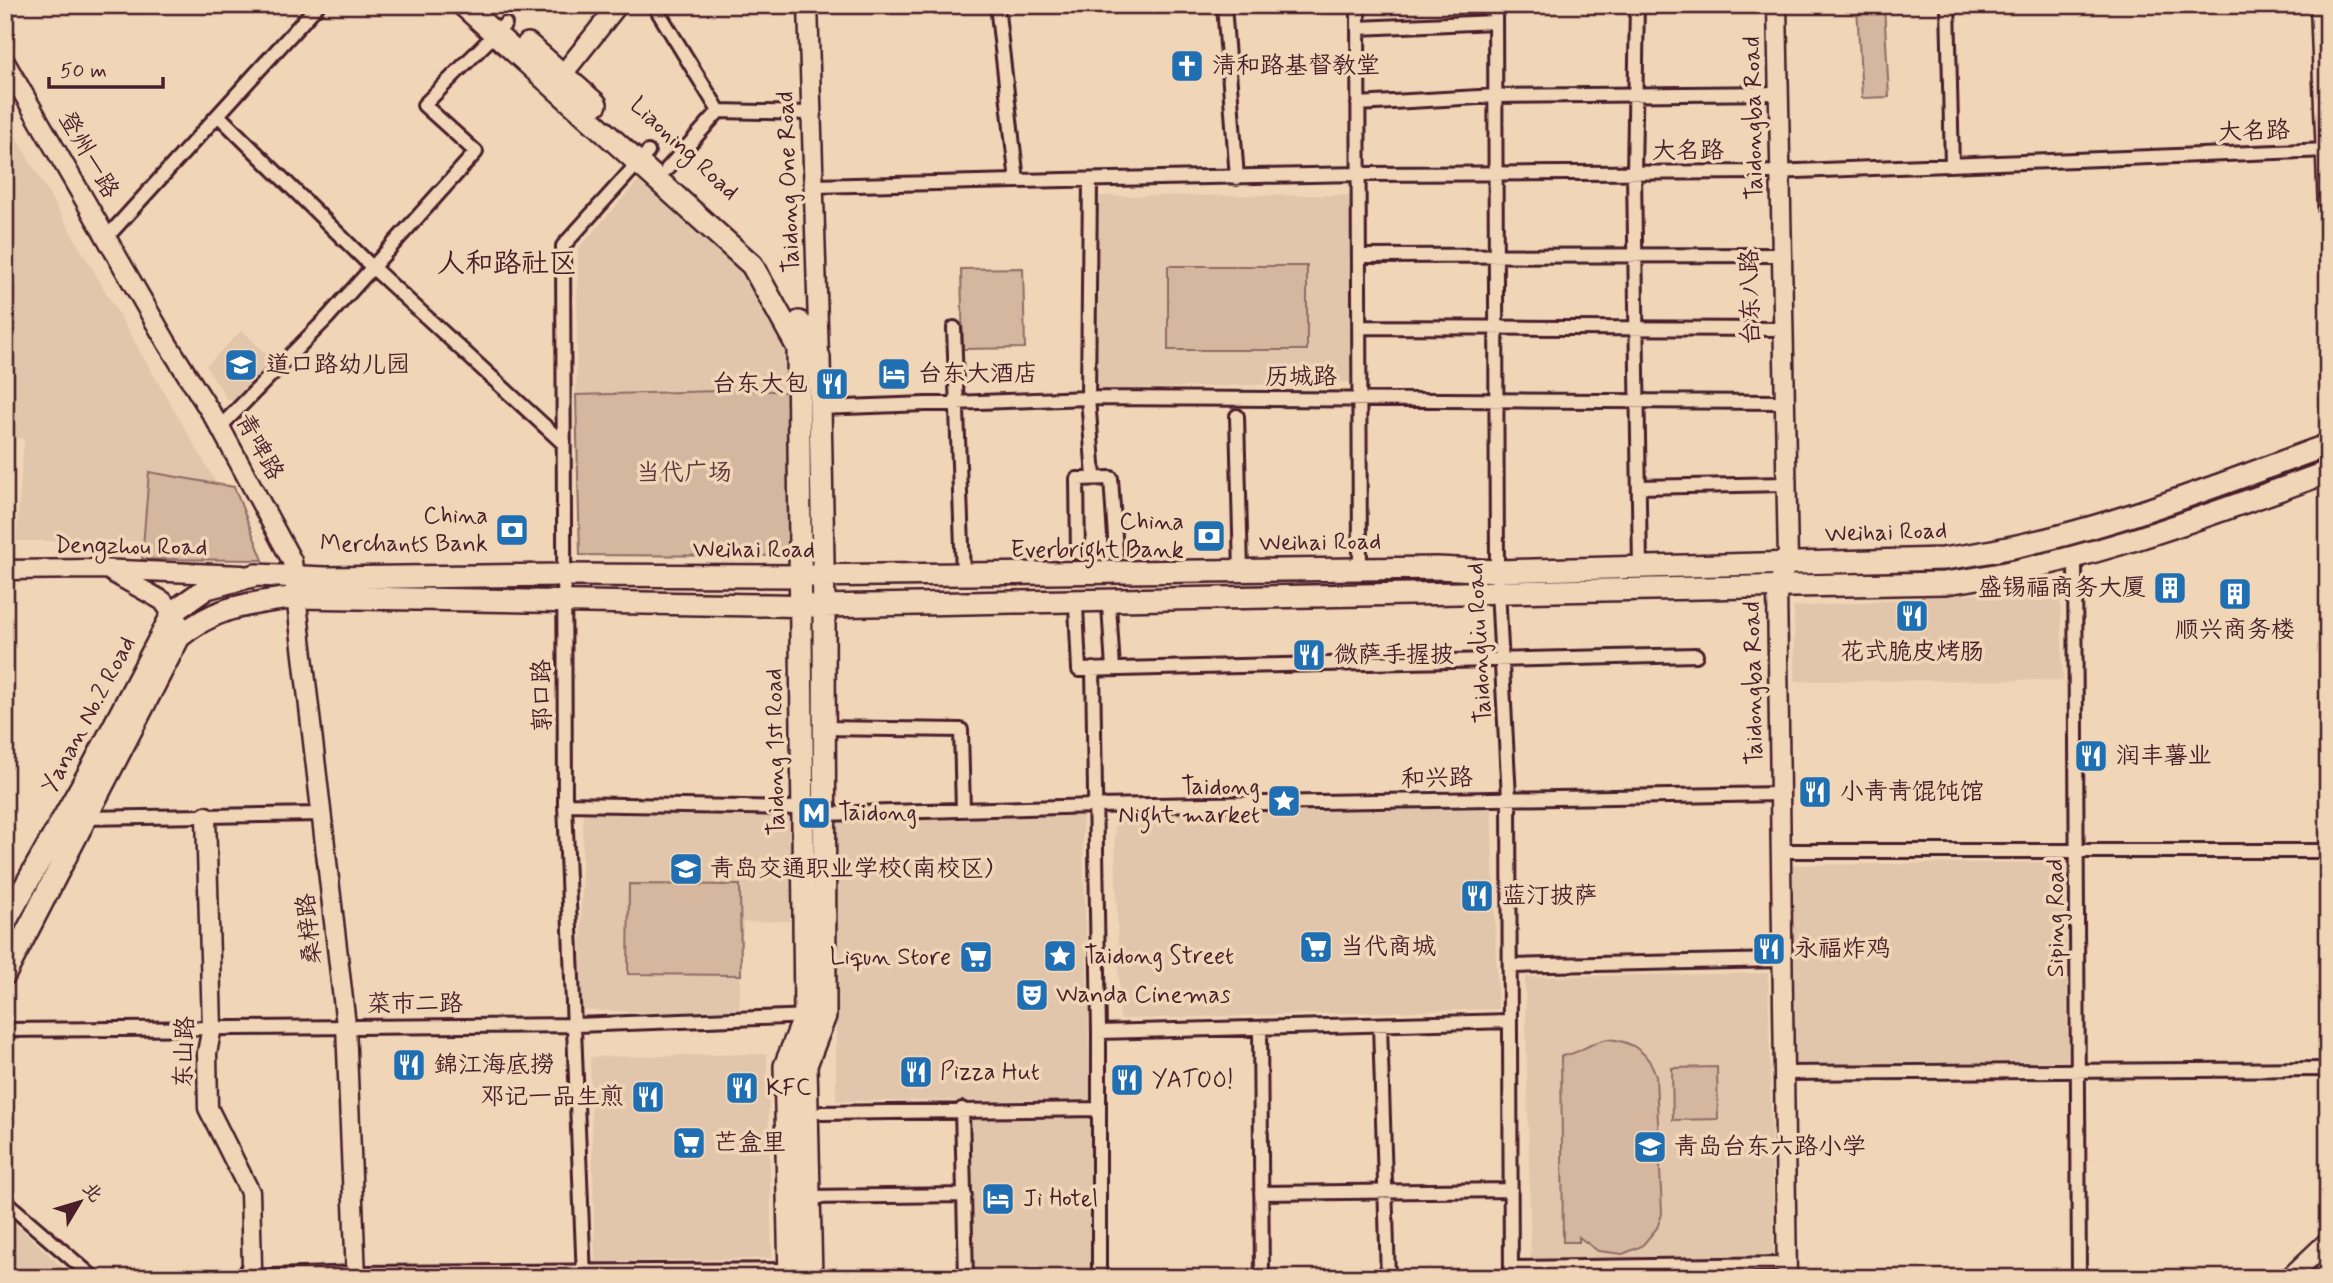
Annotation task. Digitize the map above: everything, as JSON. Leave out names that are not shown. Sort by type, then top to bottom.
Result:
[{"type":"main road","name":"Liaoning Road","points":[[463,5],[564,74],[752,265],[798,348]]},
{"type":"main road","name":"Liaoning Road","points":[[482,5],[500,28],[644,156],[667,169],[762,258],[819,357]]},
{"type":"main road","name":"Taidong 1st Road","points":[[790,1274],[785,1066],[815,1016],[803,808],[798,348]]},
{"type":"main road","name":"Taidong 1st Road","points":[[811,1273],[806,1065],[815,1016],[823,814],[819,357]]},
{"type":"main road","name":"Weihai Road","points":[[296,587],[562,602],[823,606],[1497,581],[1640,568],[1784,561],[1897,562],[2004,551],[2112,521],[2328,444]]},
{"type":"main road","name":"Weihai Road","points":[[296,587],[563,575],[822,576],[1360,569],[1497,581],[1777,588],[1945,583],[2008,575],[2075,558],[2328,472]]},
{"type":"main road","name":"Yanan No.2 Road","points":[[5,974],[75,817],[174,611],[207,588],[256,575],[296,587]]},
{"type":"main road","points":[[179,637],[202,619],[296,587]]},
{"type":"main road","name":"Yanan No.2 Road","points":[[5,922],[75,817],[179,637]]},
{"type":"street","points":[[107,237],[318,5]]},
{"type":"street","points":[[564,74],[618,5]]},
{"type":"street","points":[[654,5],[719,111]]},
{"type":"street","name":"Taidong One Road","points":[[808,5],[819,357]]},
{"type":"street","points":[[814,186],[1017,181],[997,5]]},
{"type":"street","points":[[1224,5],[1237,178]]},
{"type":"street","points":[[1358,5],[1360,569]]},
{"type":"street","name":"Taidongliu Road","points":[[1495,5],[1497,581],[1509,799],[1511,1273]]},
{"type":"street","points":[[1637,5],[1634,173],[1640,568]]},
{"type":"street","name":"台东八路","points":[[1771,5],[1776,94],[1783,485]]},
{"type":"street","name":"Taidongba Road","points":[[1776,94],[1777,5]]},
{"type":"street","points":[[1948,5],[1952,165]]},
{"type":"street","points":[[2323,7],[2328,210]]},
{"type":"street","points":[[1358,27],[1495,22]]},
{"type":"street","points":[[220,427],[327,318],[476,152],[425,105],[500,28]]},
{"type":"street","name":"登州一路","points":[[5,62],[107,237]]},
{"type":"street","points":[[1358,104],[1496,96],[1776,94]]},
{"type":"street","points":[[667,169],[719,111],[810,113]]},
{"type":"street","points":[[218,115],[372,266],[563,443]]},
{"type":"street","name":"大名路","points":[[1017,181],[1359,174],[1777,172],[2326,150]]},
{"type":"street","name":"郭口路","points":[[584,1274],[565,804],[562,602],[563,246],[644,156]]},
{"type":"street","points":[[1090,181],[1088,398],[1094,477]]},
{"type":"street","name":"青啤路","points":[[107,237],[167,343],[220,427],[280,536],[296,587]]},
{"type":"street","points":[[1359,256],[1778,255]]},
{"type":"street","points":[[1359,327],[1780,329]]},
{"type":"street","points":[[954,328],[959,405],[962,574]]},
{"type":"street","name":"历城路","points":[[819,408],[959,405],[1088,398],[1359,397],[1780,402]]},
{"type":"street","points":[[1237,416],[1241,571]]},
{"type":"street","points":[[1078,553],[1077,479],[1094,477],[1111,478],[1116,552]]},
{"type":"street","points":[[1639,487],[1783,485]]},
{"type":"street","name":"Taidongba Road","points":[[1783,485],[1784,561],[1777,588],[1786,1271]]},
{"type":"street","name":"Siping Road","points":[[2075,558],[2079,1278]]},
{"type":"street","points":[[96,569],[116,574],[144,588],[174,611],[179,624],[179,637]]},
{"type":"street","name":"Dengzhou Road","points":[[5,570],[96,569],[256,575]]},
{"type":"street","name":"桑梓路","points":[[296,587],[346,1025],[356,1275]]},
{"type":"street","points":[[1109,605],[1112,669]]},
{"type":"street","points":[[1076,606],[1079,670],[1696,655]]},
{"type":"street","points":[[1093,669],[1100,1032],[1099,1278]]},
{"type":"street","points":[[823,729],[961,730],[963,810]]},
{"type":"street","name":"和兴路","points":[[823,814],[1096,806],[1780,794]]},
{"type":"street","points":[[565,804],[803,808]]},
{"type":"street","points":[[75,817],[322,814]]},
{"type":"street","name":"东山路","points":[[206,816],[212,1027],[207,1053],[208,1108],[250,1192],[252,1266],[246,1277]]},
{"type":"street","points":[[1780,851],[2328,851]]},
{"type":"street","points":[[1510,966],[1781,960]]},
{"type":"street","name":"菜市二路","points":[[5,1030],[576,1025],[815,1016]]},
{"type":"street","points":[[1100,1032],[1510,1021]]},
{"type":"street","points":[[1380,1025],[1388,1278]]},
{"type":"street","points":[[1260,1028],[1262,1278]]},
{"type":"street","points":[[1783,1073],[2328,1069]]},
{"type":"street","points":[[822,1113],[1099,1109]]},
{"type":"street","points":[[962,1110],[966,1278]]},
{"type":"street","points":[[1261,1193],[1511,1190]]},
{"type":"street","points":[[808,1197],[965,1195]]},
{"type":"street","points":[[5,1201],[94,1278]]},
{"type":"street","points":[[2289,1278],[2328,1241]]},
{"type":"street","points":[[1511,1273],[1786,1271]]},
{"type":"street","points":[[222,1278],[811,1273]]},
{"type":"shaded area","points":[[5,118],[250,541],[16,541],[24,439],[5,436]]},
{"type":"shaded area","points":[[647,171],[750,268],[790,349],[791,392],[580,555],[576,395],[578,249]]},
{"type":"shaded area","points":[[1351,195],[1353,382],[1096,390],[1097,196]]},
{"type":"shaded area","name":"道口路幼儿园","points":[[242,330],[275,363],[236,402],[227,399],[206,366]]},
{"type":"shaded area","points":[[2060,588],[2063,680],[1795,681],[1794,607]]},
{"type":"shaded area","name":"当代商城","points":[[1491,799],[1498,1009],[1120,1019],[1114,807]]},
{"type":"shaded area","name":"Liqun Store","points":[[1082,806],[1091,1100],[836,1101],[836,815]]},
{"type":"shaded area","name":"青岛交通职业学校(南校区)","points":[[583,811],[791,816],[790,921],[743,922],[739,1015],[580,1010]]},
{"type":"shaded area","points":[[2065,862],[2068,1061],[1795,1064],[1792,865]]},
{"type":"shaded area","name":"青岛台东六路小学","points":[[1768,973],[1774,1255],[1531,1259],[1525,977]]},
{"type":"shaded area","name":"芒盒里","points":[[767,1054],[772,1258],[595,1262],[590,1057]]},
{"type":"shaded area","points":[[1092,1114],[1092,1278],[974,1278],[972,1119]]},
{"type":"shaded area","points":[[5,1214],[74,1278],[5,1278]]},
{"type":"green space","points":[[1857,5],[1884,5],[1889,97],[1862,98]]},
{"type":"green space","points":[[1168,266],[1307,266],[1307,350],[1168,350]]},
{"type":"green space","points":[[1023,268],[1025,348],[963,349],[961,269]]},
{"type":"green space","name":"当代广场","points":[[754,390],[791,392],[790,556],[580,555],[576,395]]},
{"type":"green space","points":[[149,472],[234,487],[263,560],[142,559]]},
{"type":"green space","points":[[629,884],[740,885],[741,975],[628,974]]},
{"type":"green space","points":[[1608,1039],[1625,1042],[1638,1049],[1649,1060],[1656,1076],[1662,1214],[1657,1228],[1642,1246],[1623,1254],[1598,1251],[1579,1237],[1579,1242],[1563,1242],[1561,1056]]},
{"type":"green space","points":[[1717,1067],[1718,1119],[1673,1120],[1672,1068]]},
{"type":"place","name":"清和路基督教堂","points":[[1187,66]]},
{"type":"place","name":"道口路幼儿园","points":[[241,365]]},
{"type":"place","name":"台东大酒店","points":[[894,374]]},
{"type":"place","name":"台东大包","points":[[832,384]]},
{"type":"place","name":"China Merchants Bank","points":[[512,530]]},
{"type":"place","name":"China Everbright Bank","points":[[1209,536]]},
{"type":"place","name":"盛锡福商务大厦","points":[[2170,588]]},
{"type":"place","name":"顺兴商务楼","points":[[2235,594]]},
{"type":"place","name":"花式脆皮烤肠","points":[[1912,616]]},
{"type":"place","name":"微萨手握披","points":[[1309,655]]},
{"type":"place","name":"润丰薯业","points":[[2091,756]]},
{"type":"place","name":"小青青馄饨馆","points":[[1815,792]]},
{"type":"place","name":"Taidong Night market","points":[[1284,801]]},
{"type":"place","name":"Taidong","points":[[814,813]]},
{"type":"place","name":"青岛交通职业学校(南校区)","points":[[686,869]]},
{"type":"place","name":"蓝汀披萨","points":[[1477,896]]},
{"type":"place","name":"当代商城","points":[[1316,947]]},
{"type":"place","name":"永福炸鸡","points":[[1769,949]]},
{"type":"place","name":"Taidong Street","points":[[1060,956]]},
{"type":"place","name":"Liqun Store","points":[[976,957]]},
{"type":"place","name":"Wanda Cinemas","points":[[1032,995]]},
{"type":"place","name":"錦江海底撈","points":[[409,1065]]},
{"type":"place","name":"Pizza Hut","points":[[916,1072]]},
{"type":"place","name":"YATOO!","points":[[1127,1080]]},
{"type":"place","name":"KFC","points":[[742,1088]]},
{"type":"place","name":"邓记一品生煎","points":[[648,1097]]},
{"type":"place","name":"芒盒里","points":[[689,1143]]},
{"type":"place","name":"青岛台东六路小学","points":[[1650,1147]]},
{"type":"place","name":"Ji Hotel","points":[[998,1199]]},
{"type":"district","name":"人和路社区","points":[[507,264]]}]
